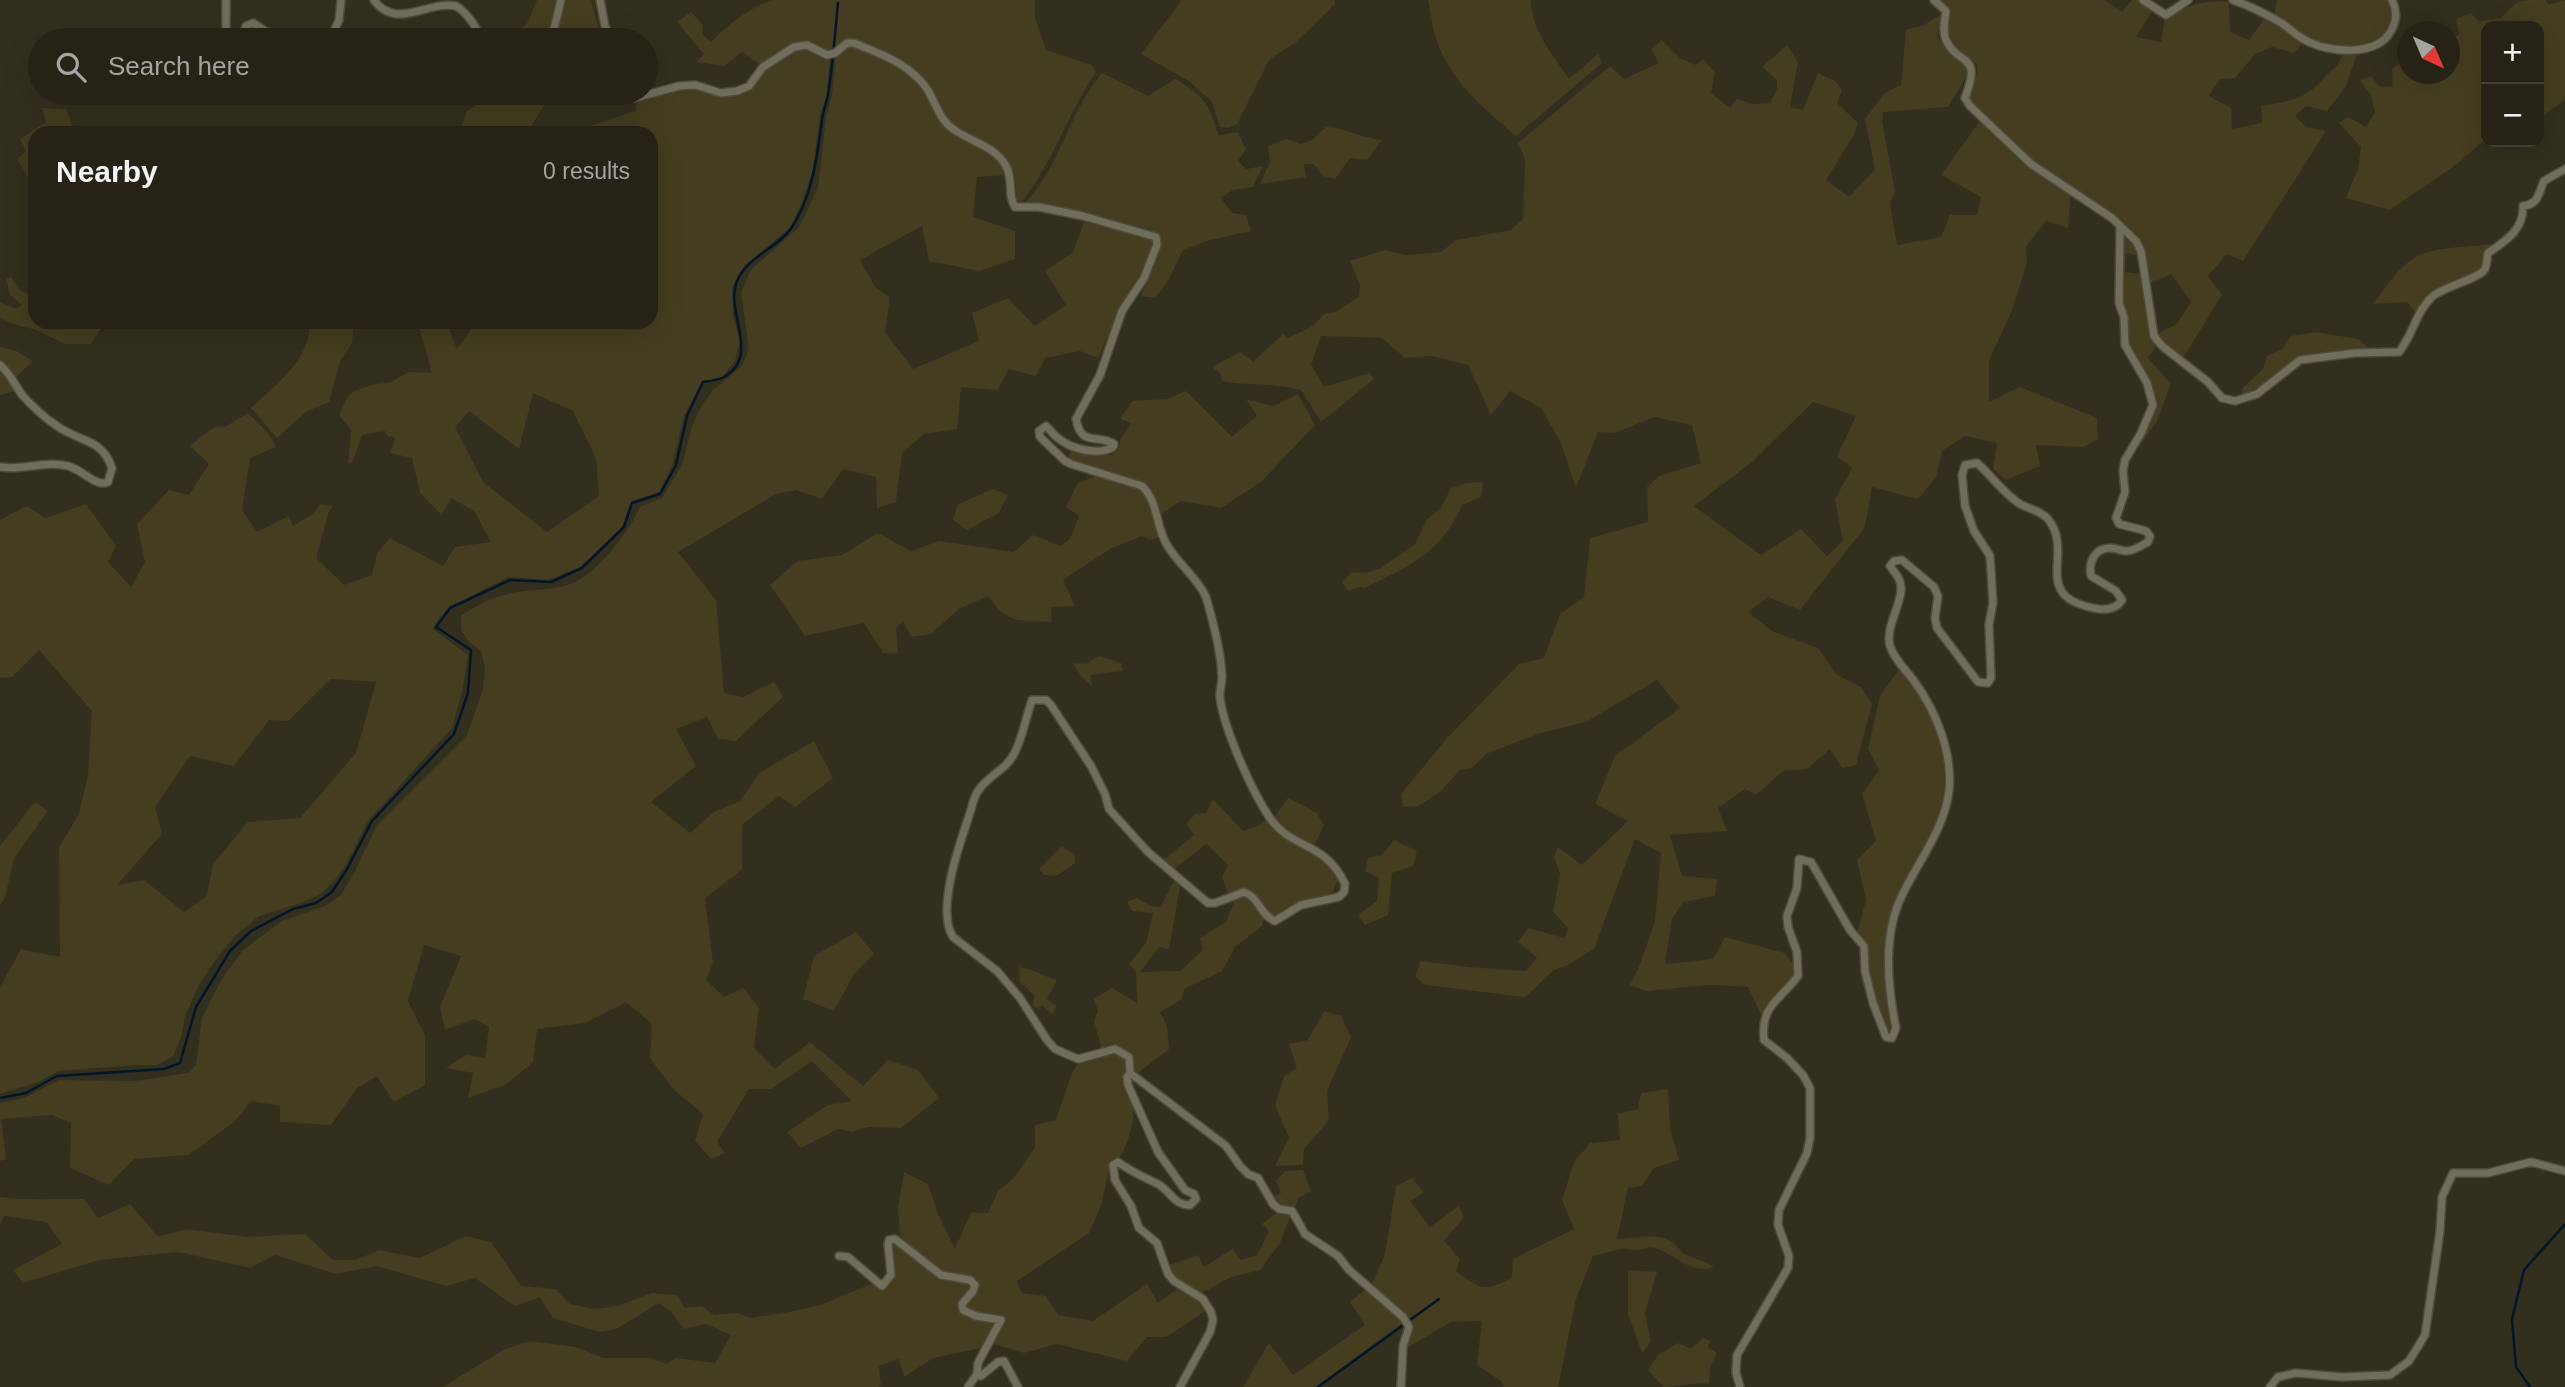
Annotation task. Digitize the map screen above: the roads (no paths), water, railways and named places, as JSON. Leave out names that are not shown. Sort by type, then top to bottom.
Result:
[{"type":"street","points":[[226,0],[226,28]]},
{"type":"street","points":[[335,28],[341,0]]},
{"type":"street","points":[[374,0],[382,9],[392,13],[434,4],[455,5],[469,17],[476,28]]},
{"type":"street","points":[[554,28],[561,0]]},
{"type":"street","points":[[600,0],[606,28]]},
{"type":"street","points":[[1934,0],[1946,11],[1944,37],[1968,62],[1972,72],[1965,97],[1970,106],[2031,164],[2112,218],[2136,241],[2141,251],[2154,336],[2162,346],[2208,382],[2222,398],[2235,401],[2257,394],[2300,360],[2355,353],[2399,352],[2420,312],[2431,298],[2446,288],[2479,276],[2485,271],[2487,253],[2508,239],[2519,226],[2523,206],[2532,205],[2538,198],[2544,181],[2565,169]]},
{"type":"street","points":[[2143,0],[2166,15],[2188,0]]},
{"type":"street","points":[[2233,0],[2276,20],[2305,40],[2331,48],[2357,50],[2375,46],[2387,38],[2393,29],[2396,15],[2392,0]]},
{"type":"street","points":[[245,28],[253,23],[261,28]]},
{"type":"street","points":[[658,91],[695,85],[721,93],[737,91],[750,86],[763,68],[794,47],[807,45],[820,54],[827,55],[835,53],[847,43],[854,43],[900,64],[923,83],[944,122],[998,156],[1011,178],[1010,200],[1016,207],[1083,216],[1156,237],[1157,245],[1144,278],[1122,312],[1100,375],[1076,419],[1077,427],[1084,437],[1111,441],[1113,447],[1104,451],[1074,447],[1058,438],[1046,426],[1039,431],[1040,437],[1065,461],[1142,486],[1150,494],[1167,545],[1202,588],[1206,597],[1222,678],[1219,695],[1224,717],[1237,753],[1266,813],[1289,837],[1319,851],[1329,859],[1345,884],[1344,892],[1339,897],[1301,905],[1275,920],[1269,918],[1252,895],[1244,892],[1208,903],[1148,852],[1109,809],[1105,794],[1091,766],[1051,705],[1046,700],[1032,700],[1015,752],[1008,764],[976,793],[956,855],[946,919],[948,930],[953,937],[997,971],[1020,998],[1046,1040],[1055,1048],[1078,1059],[1115,1049],[1129,1057],[1128,1085],[1158,1152],[1185,1190],[1194,1194],[1196,1199],[1190,1205],[1180,1204],[1157,1184],[1141,1178],[1118,1162],[1113,1165],[1115,1180],[1131,1206],[1139,1228],[1157,1242],[1168,1274],[1174,1281],[1203,1299],[1211,1312],[1213,1320],[1210,1332],[1180,1387]]},
{"type":"street","points":[[1740,1387],[1735,1373],[1737,1355],[1788,1268],[1789,1256],[1778,1225],[1779,1210],[1807,1153],[1810,1138],[1810,1088],[1803,1075],[1787,1058],[1764,1040],[1762,1027],[1766,1013],[1798,976],[1797,953],[1787,916],[1797,888],[1800,859],[1811,862],[1850,930],[1864,946],[1865,971],[1873,1003],[1886,1037],[1892,1038],[1896,1028],[1890,975],[1891,932],[1899,904],[1937,829],[1949,791],[1947,757],[1934,715],[1916,683],[1889,645],[1891,622],[1900,593],[1900,581],[1890,566],[1894,561],[1902,560],[1934,587],[1938,596],[1935,618],[1941,636],[1953,646],[1979,682],[1988,683],[1992,678],[1989,624],[1993,603],[1990,556],[1974,531],[1965,506],[1962,475],[1965,465],[1977,463],[2019,503],[2046,516],[2057,537],[2056,580],[2061,591],[2079,602],[2101,609],[2118,605],[2122,600],[2116,591],[2091,576],[2089,567],[2092,558],[2099,551],[2109,548],[2127,551],[2148,542],[2150,536],[2146,531],[2119,524],[2116,518],[2125,492],[2125,460],[2141,433],[2152,405],[2147,383],[2125,345],[2124,317],[2119,303],[2120,228]]},
{"type":"street","points":[[0,365],[22,395],[41,414],[68,434],[96,444],[112,468],[108,482],[98,485],[83,471],[63,465],[17,469],[0,467]]},
{"type":"street","points":[[1130,1073],[1226,1146],[1240,1166],[1258,1178],[1273,1204],[1279,1209],[1292,1211],[1304,1234],[1338,1256],[1349,1270],[1403,1317],[1409,1327],[1403,1346],[1401,1387]]},
{"type":"street","points":[[2270,1387],[2278,1377],[2296,1373],[2342,1377],[2390,1375],[2409,1361],[2425,1335],[2440,1231],[2442,1197],[2453,1173],[2488,1173],[2531,1162],[2565,1171]]},
{"type":"street","points":[[839,1256],[848,1257],[882,1286],[891,1275],[888,1244],[889,1240],[895,1239],[941,1275],[970,1280],[975,1285],[962,1304],[963,1310],[976,1316],[1001,1320],[978,1363],[977,1374],[968,1387]]},
{"type":"street","points":[[977,1374],[981,1376],[998,1362],[1004,1361],[1018,1387]]},
{"type":"waterway","points":[[0,1098],[26,1093],[57,1076],[164,1069],[180,1063],[196,1007],[230,951],[251,931],[293,909],[316,903],[332,892],[372,821],[454,734],[468,693],[471,650],[436,627],[450,608],[510,580],[551,582],[582,568],[624,527],[632,503],[660,494],[676,465],[687,416],[703,382],[724,377],[734,369],[740,359],[740,336],[734,299],[738,278],[744,269],[786,235],[805,202],[813,175],[827,97],[838,3]]},
{"type":"waterway","points":[[2530,1387],[2516,1367],[2512,1319],[2524,1270],[2565,1224]]},
{"type":"waterway","points":[[1318,1387],[1439,1299]]}]
